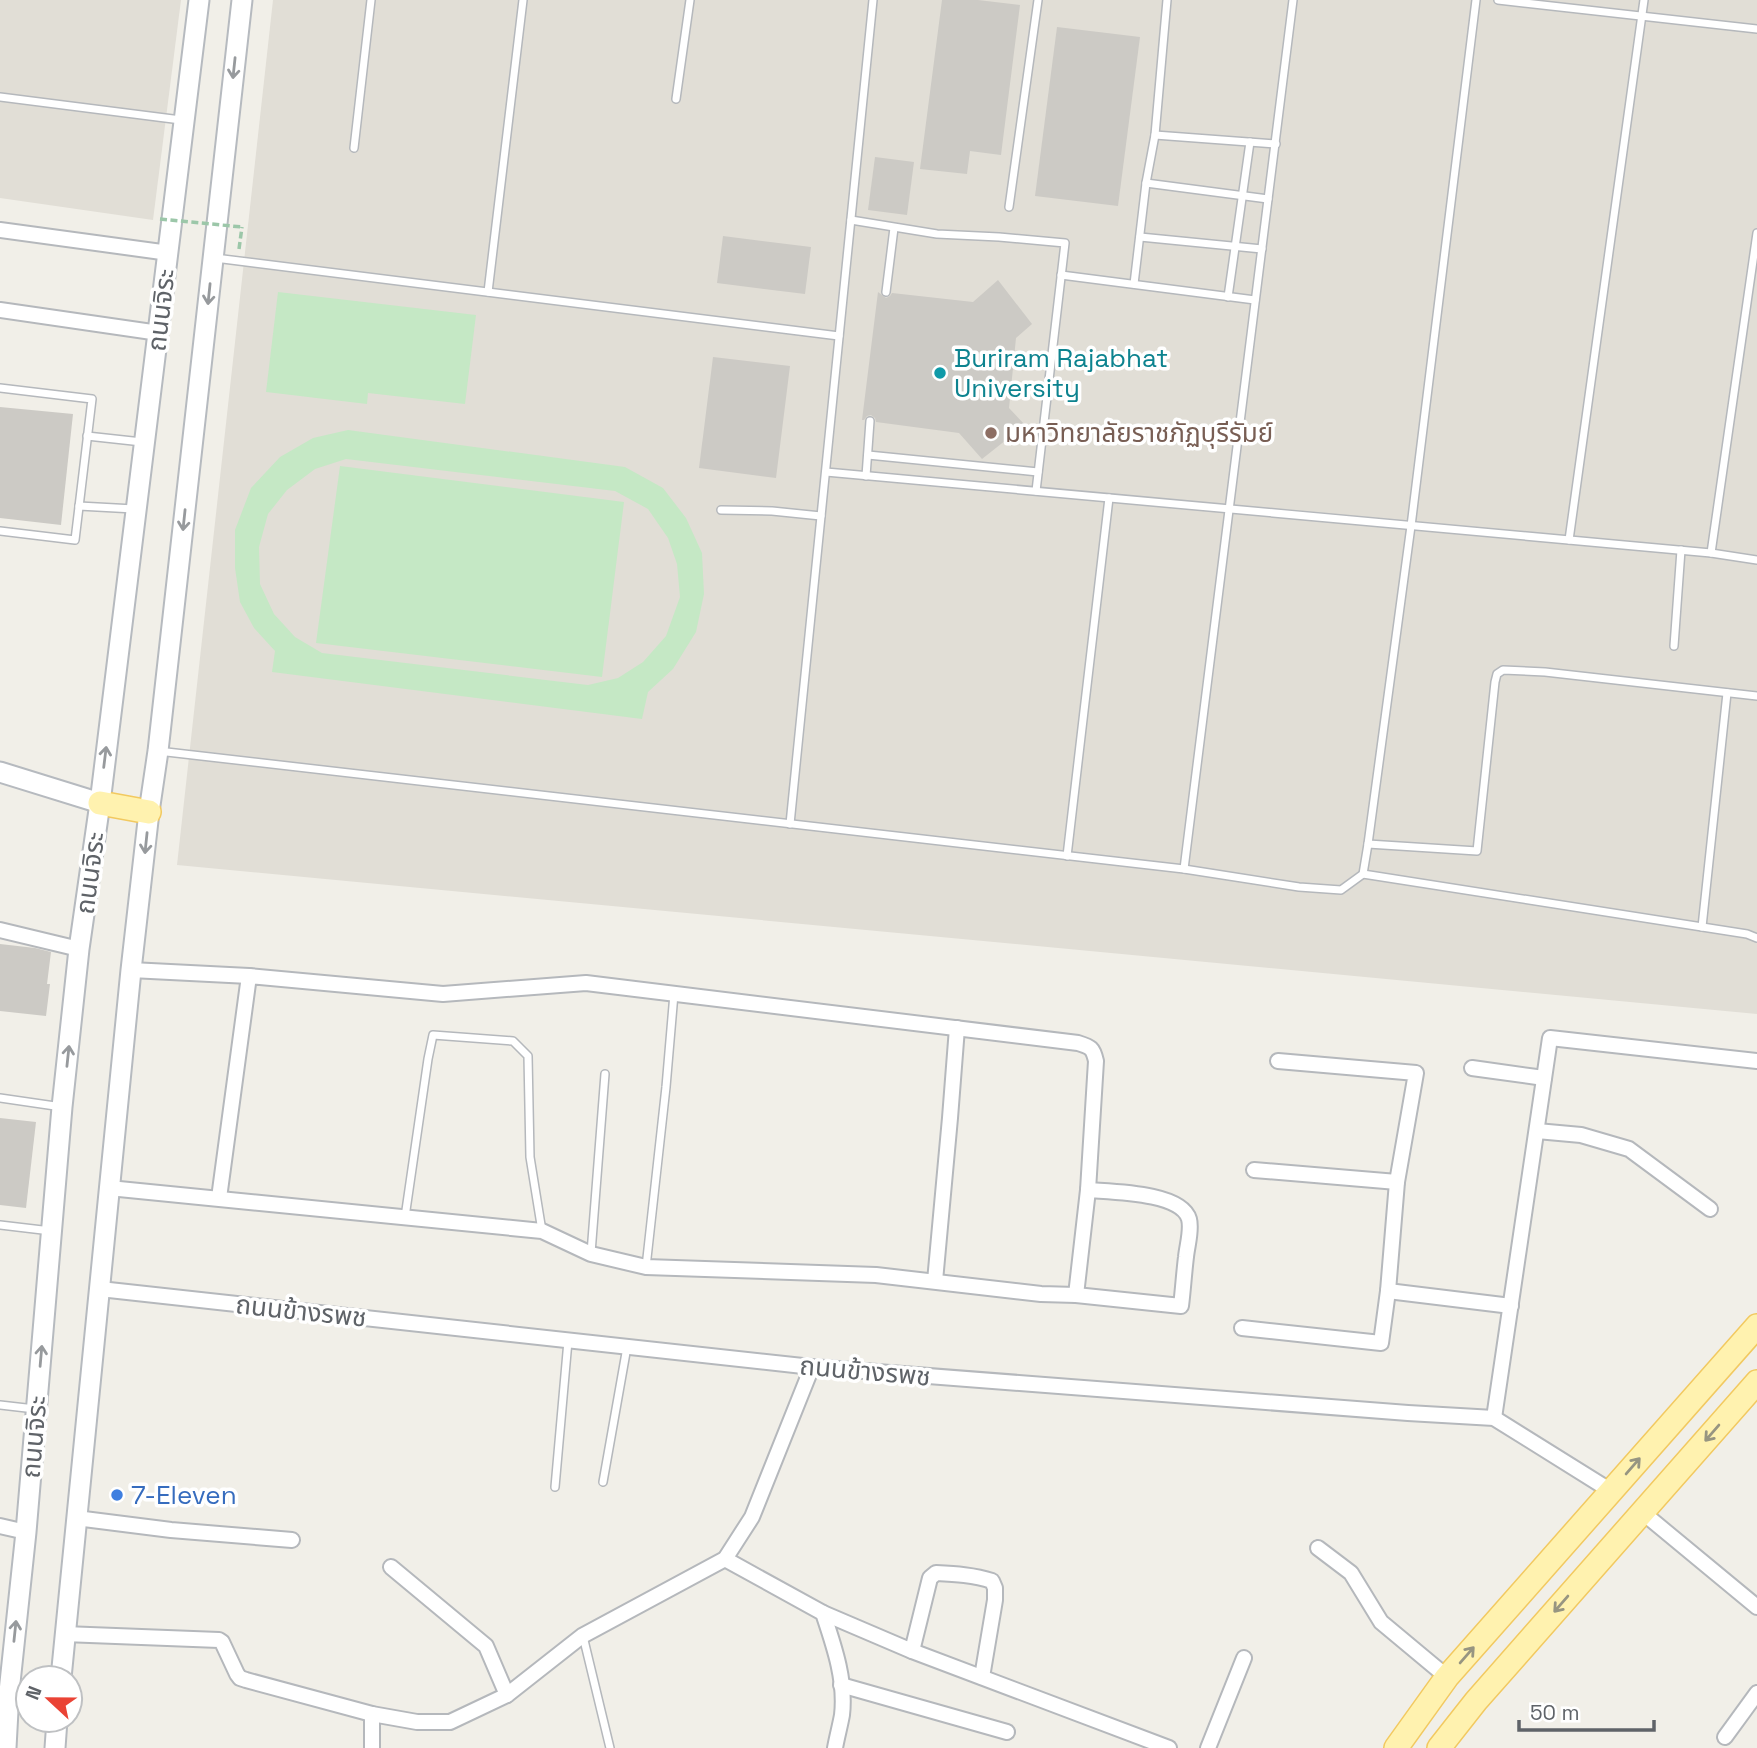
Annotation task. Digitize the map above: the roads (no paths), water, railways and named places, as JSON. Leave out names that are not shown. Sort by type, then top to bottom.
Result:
[{"type":"main road","name":"ถนนจิระ","points":[[6,1748],[4,1691],[26,1532],[62,1107],[79,948],[100,803],[199,0]]},
{"type":"main road","name":"ถนนจิระ","points":[[62,1664],[131,970],[242,0]]},
{"type":"main road","points":[[0,772],[100,803],[149,812]]},
{"type":"main road","points":[[1396,1748],[1447,1677],[1757,1326]]},
{"type":"main road","points":[[1439,1748],[1476,1701],[1757,1382]]},
{"type":"main road","points":[[1611,1492],[1642,1513]]},
{"type":"street","points":[[0,230],[169,253]]},
{"type":"street","points":[[0,310],[159,333]]},
{"type":"street","points":[[0,930],[79,948]]},
{"type":"street","points":[[131,970],[249,976],[443,994],[586,983],[1089,1046],[1096,1061],[1088,1190],[1076,1295]]},
{"type":"street","points":[[219,1198],[249,976]]},
{"type":"street","points":[[935,1281],[957,1028]]},
{"type":"street","points":[[1494,1418],[1550,1038],[1757,1061]]},
{"type":"street","points":[[1242,1328],[1381,1343],[1397,1182],[1416,1073],[1278,1061]]},
{"type":"street","points":[[1472,1069],[1544,1078]]},
{"type":"street","points":[[1537,1130],[1581,1135],[1629,1149],[1710,1209]]},
{"type":"street","points":[[1254,1170],[1397,1182]]},
{"type":"street","points":[[109,1188],[542,1231],[591,1254],[646,1267],[876,1275],[1041,1294],[1181,1306],[1189,1233],[1189,1221],[1185,1212],[1177,1205],[1149,1196],[1088,1190]]},
{"type":"street","name":"ถนนข้างรพช","points":[[100,1289],[812,1367],[1494,1418],[1611,1492]]},
{"type":"street","points":[[1388,1291],[1511,1306]]},
{"type":"street","points":[[64,1634],[219,1640],[240,1678],[372,1714],[416,1722],[450,1722],[507,1695],[582,1636],[725,1559],[752,1517],[812,1367]]},
{"type":"street","points":[[1642,1513],[1757,1607]]},
{"type":"street","points":[[76,1518],[171,1530],[292,1540]]},
{"type":"street","points":[[0,1526],[26,1532]]},
{"type":"street","points":[[1318,1548],[1351,1573],[1381,1622],[1447,1677]]},
{"type":"street","points":[[725,1559],[823,1613],[912,1651],[1169,1748]]},
{"type":"street","points":[[391,1567],[486,1646],[507,1695]]},
{"type":"street","points":[[912,1651],[930,1578],[936,1573],[981,1577],[992,1581],[995,1600],[982,1677]]},
{"type":"street","points":[[823,1613],[837,1654],[841,1685],[842,1714],[835,1748]]},
{"type":"street","points":[[1208,1748],[1244,1658]]},
{"type":"street","points":[[841,1685],[1007,1732]]},
{"type":"street","points":[[1725,1737],[1757,1693]]},
{"type":"street","points":[[372,1714],[372,1748]]},
{"type":"lane","points":[[354,148],[371,0]]},
{"type":"lane","points":[[488,292],[523,0]]},
{"type":"lane","points":[[676,99],[690,0]]},
{"type":"lane","points":[[790,824],[873,0]]},
{"type":"lane","points":[[1009,207],[1038,0]]},
{"type":"lane","points":[[1134,284],[1146,183],[1155,135],[1167,0]]},
{"type":"lane","points":[[1184,869],[1293,0]]},
{"type":"lane","points":[[158,751],[1184,869],[1299,887],[1341,890],[1363,874],[1368,844],[1411,526],[1476,0]]},
{"type":"lane","points":[[1498,0],[1757,29]]},
{"type":"lane","points":[[1569,540],[1644,0]]},
{"type":"lane","points":[[0,97],[185,120]]},
{"type":"lane","points":[[1155,135],[1276,144]]},
{"type":"lane","points":[[1228,297],[1250,142]]},
{"type":"lane","points":[[1146,183],[1268,199]]},
{"type":"lane","points":[[851,220],[937,234],[1065,243],[1036,491]]},
{"type":"lane","points":[[886,292],[894,228]]},
{"type":"lane","points":[[1711,553],[1757,233]]},
{"type":"lane","points":[[1140,237],[1262,249]]},
{"type":"lane","points":[[213,258],[839,336]]},
{"type":"lane","points":[[1062,275],[1255,300]]},
{"type":"lane","points":[[0,388],[92,399],[75,540],[0,531]]},
{"type":"lane","points":[[866,476],[870,421]]},
{"type":"lane","points":[[87,436],[145,443]]},
{"type":"lane","points":[[868,455],[1038,472]]},
{"type":"lane","points":[[826,472],[1681,550],[1757,560]]},
{"type":"lane","points":[[1067,856],[1109,498]]},
{"type":"lane","points":[[79,506],[137,510]]},
{"type":"lane","points":[[721,510],[821,516]]},
{"type":"lane","points":[[1674,646],[1681,550]]},
{"type":"lane","points":[[1368,844],[1476,850],[1495,682],[1497,674],[1503,670],[1757,696]]},
{"type":"lane","points":[[1702,927],[1727,693]]},
{"type":"lane","points":[[1363,874],[1747,934],[1757,938]]},
{"type":"lane","points":[[646,1267],[674,994]]},
{"type":"lane","points":[[405,1217],[433,1035],[513,1041],[528,1056],[530,1157],[542,1231]]},
{"type":"lane","points":[[591,1254],[605,1074]]},
{"type":"lane","points":[[0,1098],[62,1107]]},
{"type":"lane","points":[[0,1225],[51,1231]]},
{"type":"lane","points":[[555,1487],[568,1341]]},
{"type":"lane","points":[[603,1482],[627,1347]]},
{"type":"lane","points":[[0,1405],[36,1409]]},
{"type":"lane","points":[[582,1636],[610,1748]]},
{"type":"place","name":"Buriram Rajabhat University","points":[[940,373]]},
{"type":"place","name":"มหาวิทยาลัยราชภัฏบุรีรัมย์","points":[[991,433]]},
{"type":"place","name":"7-Eleven","points":[[117,1495]]}]
